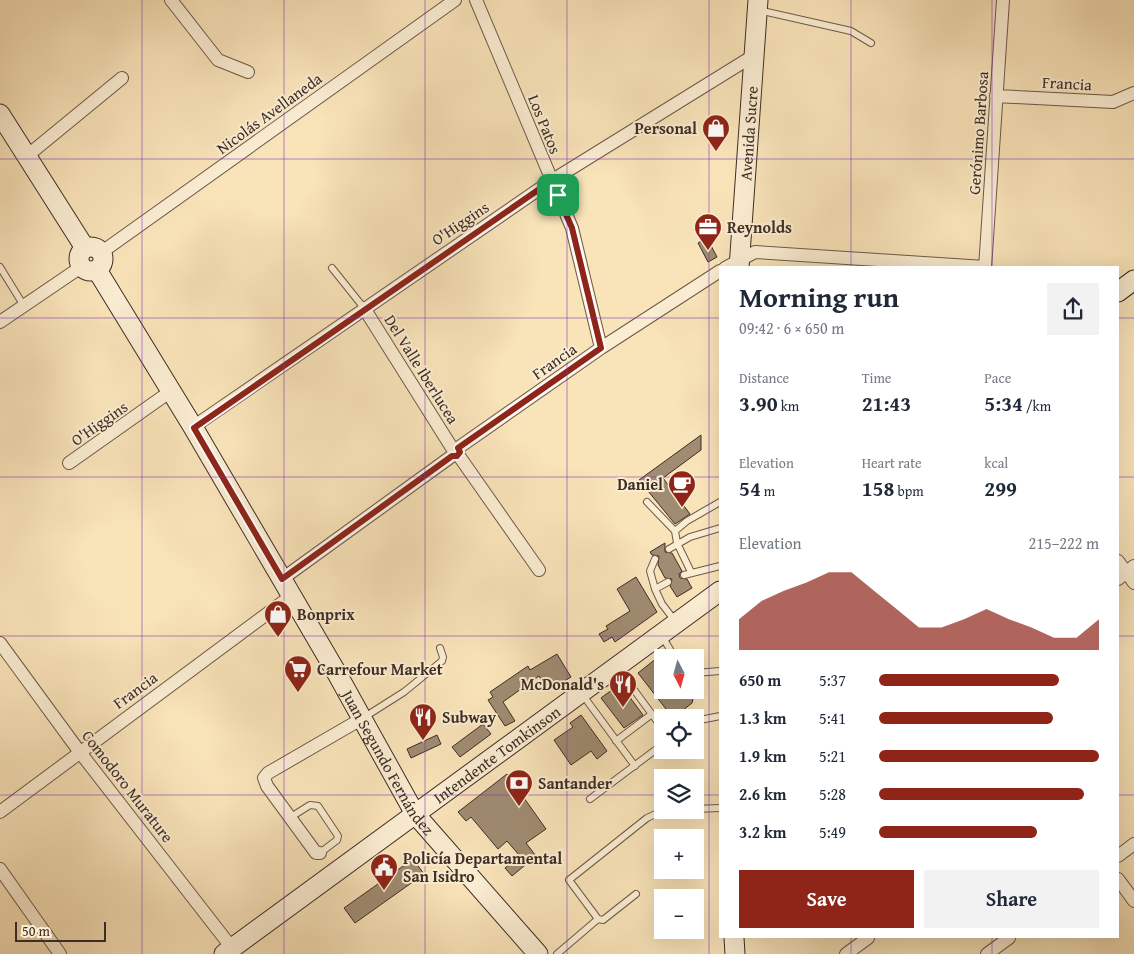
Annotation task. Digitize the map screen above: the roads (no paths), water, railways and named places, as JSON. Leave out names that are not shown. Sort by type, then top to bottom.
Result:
[{"type":"main road","name":"Avenida Sucre","points":[[735,265],[757,5]]},
{"type":"main road","name":"Juan Segundo Fernández","points":[[0,114],[194,428],[363,718],[415,814],[538,954]]},
{"type":"main road","points":[[1119,291],[1134,280]]},
{"type":"main road","name":"Intendente Tomkinson","points":[[228,951],[719,592]]},
{"type":"main road","points":[[734,938],[736,954]]},
{"type":"street","points":[[171,0],[218,60],[248,72]]},
{"type":"street","name":"Nicolás Avellaneda","points":[[0,322],[455,0]]},
{"type":"street","name":"Los Patos","points":[[476,0],[572,228],[601,348]]},
{"type":"street","name":"Gerónimo Barbosa","points":[[985,266],[1003,0]]},
{"type":"street","name":"O'Higgins","points":[[194,428],[364,308],[551,181],[752,56]]},
{"type":"street","points":[[27,156],[122,78]]},
{"type":"street","name":"Francia","points":[[996,96],[1113,102],[1134,93]]},
{"type":"street","points":[[735,265],[756,252],[970,266]]},
{"type":"street","name":"Francia","points":[[282,579],[601,348],[719,272]]},
{"type":"street","name":"Del Valle Iberlucea","points":[[364,308],[455,452],[539,570]]},
{"type":"street","name":"O'Higgins","points":[[69,463],[171,391]]},
{"type":"street","points":[[1126,572],[1134,583]]},
{"type":"street","name":"Francia","points":[[0,812],[79,751],[291,596]]},
{"type":"street","name":"Comodoro Murature","points":[[0,643],[228,951]]},
{"type":"street","points":[[320,853],[316,853],[267,786],[264,778],[268,773],[363,718]]},
{"type":"street","points":[[1119,855],[1134,844]]},
{"type":"street","points":[[0,869],[60,954]]},
{"type":"street","points":[[1119,880],[1134,901]]},
{"type":"street","points":[[846,954],[868,938]]},
{"type":"street","points":[[987,954],[1009,938]]},
{"type":"lane","points":[[757,5],[851,31],[871,43]]},
{"type":"lane","points":[[0,266],[24,306]]},
{"type":"lane","points":[[332,268],[364,308]]},
{"type":"lane","points":[[647,502],[675,530],[677,543],[691,572]]},
{"type":"lane","points":[[675,530],[719,503]]},
{"type":"lane","points":[[669,549],[677,543],[719,528]]},
{"type":"lane","points":[[655,559],[650,571],[655,589],[662,604],[677,624]]},
{"type":"lane","points":[[684,574],[719,566]]},
{"type":"lane","points":[[655,589],[668,582]]},
{"type":"lane","points":[[662,635],[670,649]]},
{"type":"lane","points":[[363,718],[404,692],[442,661],[443,657],[440,648]]},
{"type":"lane","points":[[618,667],[654,717]]},
{"type":"lane","points":[[704,673],[719,672]]},
{"type":"lane","points":[[582,693],[635,766]]},
{"type":"lane","points":[[616,741],[652,714]]},
{"type":"lane","points":[[704,719],[719,716]]},
{"type":"lane","points":[[590,799],[654,751]]},
{"type":"lane","points":[[291,817],[310,805],[318,806],[338,836],[337,840],[320,853]]},
{"type":"lane","points":[[704,809],[719,808]]},
{"type":"lane","points":[[598,919],[568,880],[647,818],[654,815]]},
{"type":"lane","points":[[557,954],[598,919],[603,920],[636,894]]},
{"type":"place","name":"Personal","points":[[716,152]]},
{"type":"place","name":"Reynolds","points":[[708,251]]},
{"type":"place","name":"Daniel","points":[[682,508]]},
{"type":"place","name":"Bonprix","points":[[278,638]]},
{"type":"place","name":"Carrefour Market","points":[[298,693]]},
{"type":"place","name":"McDonald's","points":[[623,708]]},
{"type":"place","name":"Subway","points":[[423,741]]},
{"type":"place","name":"Santander","points":[[519,807]]},
{"type":"place","name":"Policía Departamental San Isidro","points":[[384,891]]}]
